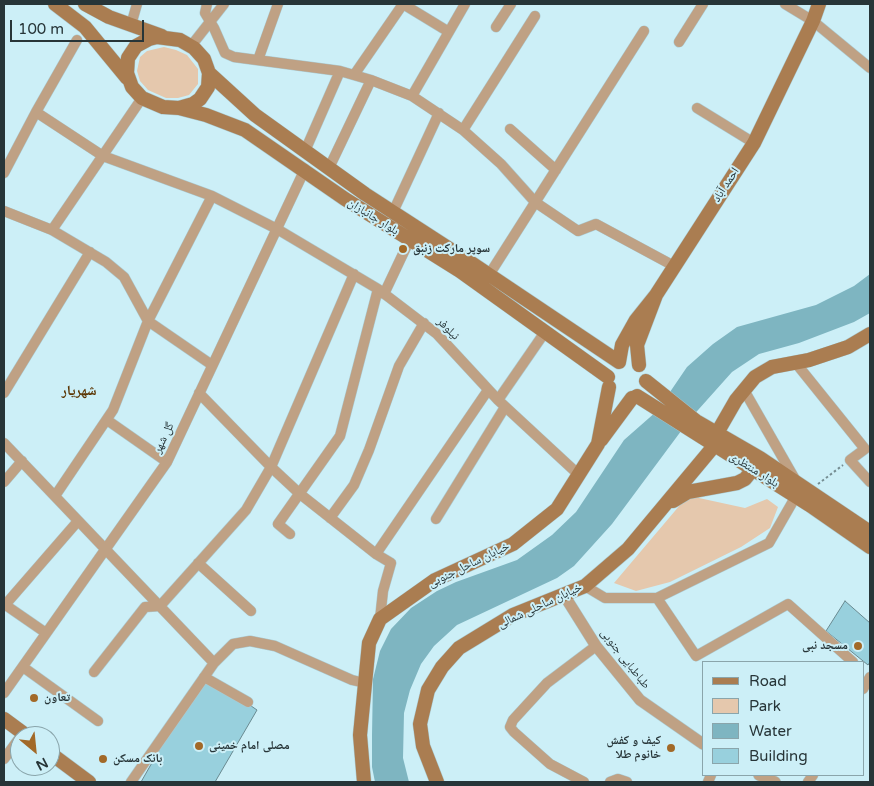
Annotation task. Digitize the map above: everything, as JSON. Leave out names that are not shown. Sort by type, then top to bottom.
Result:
[{"type":"main road","points":[[55,4],[85,27],[142,98],[164,108],[179,108],[193,104],[204,94],[208,87],[209,73],[204,59],[191,46],[180,40],[165,37],[109,17],[85,4]]},
{"type":"main road","name":"احمد آباد","points":[[639,365],[637,345],[656,295],[754,143],[813,21],[819,4]]},
{"type":"main road","points":[[128,80],[126,66],[131,52],[142,42],[165,37]]},
{"type":"main road","name":"بلوار جانبازان","points":[[209,73],[255,115],[329,168],[619,362]]},
{"type":"main road","name":"بلوار جانبازان","points":[[179,108],[206,115],[245,130],[345,199],[460,271],[609,382]]},
{"type":"main road","points":[[619,362],[622,345],[636,320],[656,295]]},
{"type":"main road","name":"خیابان ساحلی شمالی","points":[[437,782],[423,746],[420,724],[428,690],[442,666],[459,648],[513,616],[585,586],[628,549],[666,505],[716,439],[736,400],[755,377],[772,367],[809,360],[848,347],[870,334]]},
{"type":"main road","points":[[598,444],[634,397],[643,390],[646,381],[643,370],[639,365],[630,361],[619,362],[614,366],[609,382],[616,396],[621,398],[634,397]]},
{"type":"main road","name":"بلوار منتظری","points":[[646,381],[661,402],[693,426],[803,494],[870,532]]},
{"type":"main road","name":"خیابان ساحل جنوبی","points":[[380,619],[435,580],[513,544],[557,509],[598,444],[609,382]]},
{"type":"main road","name":"بلوار منتظری","points":[[634,397],[661,402]]},
{"type":"main road","points":[[666,505],[688,492],[737,483],[745,479],[757,464]]},
{"type":"main road","name":"بلوار منتظری","points":[[757,464],[796,482],[803,494],[870,547]]},
{"type":"main road","points":[[364,782],[360,735],[365,683],[369,643],[380,619]]},
{"type":"main road","points":[[60,760],[89,782]]},
{"type":"main road","points":[[60,770],[77,782]]},
{"type":"street","points":[[131,25],[137,4]]},
{"type":"street","points":[[207,4],[205,13],[226,53],[234,57],[354,75],[412,96],[463,130],[501,164],[536,202],[578,230],[596,224],[674,266]]},
{"type":"street","points":[[191,46],[211,23],[224,4]]},
{"type":"street","points":[[258,60],[278,4]]},
{"type":"street","points":[[354,75],[403,4],[449,32]]},
{"type":"street","points":[[412,96],[465,4]]},
{"type":"street","points":[[496,27],[511,4]]},
{"type":"street","points":[[680,42],[703,4]]},
{"type":"street","points":[[785,4],[813,21],[870,68]]},
{"type":"street","points":[[463,130],[535,16]]},
{"type":"street","points":[[489,275],[644,31]]},
{"type":"street","points":[[4,173],[36,112],[78,40]]},
{"type":"street","points":[[305,151],[340,72]]},
{"type":"street","points":[[329,168],[371,80]]},
{"type":"street","points":[[52,230],[142,98]]},
{"type":"street","points":[[697,108],[754,143]]},
{"type":"street","name":"نیلوفر","points":[[36,112],[103,156],[212,196],[277,229],[381,292],[424,323],[448,346],[501,404],[579,475]]},
{"type":"street","points":[[393,212],[439,113]]},
{"type":"street","points":[[510,130],[556,170]]},
{"type":"street","name":"گل شهر","points":[[4,694],[166,462],[305,170]]},
{"type":"street","points":[[55,496],[113,410],[148,321],[212,196]]},
{"type":"street","points":[[4,211],[52,230],[106,262],[124,277],[148,321],[212,365]]},
{"type":"street","points":[[290,534],[278,524],[340,436],[381,292],[410,239]]},
{"type":"street","points":[[4,393],[90,252]]},
{"type":"street","points":[[94,672],[145,607],[160,606],[246,510],[271,468],[354,274]]},
{"type":"street","points":[[330,518],[354,485],[369,450],[399,366],[424,323]]},
{"type":"street","points":[[436,519],[544,332]]},
{"type":"street","points":[[795,362],[864,449],[850,460],[870,482]]},
{"type":"street","points":[[376,554],[488,390]]},
{"type":"street","points":[[744,390],[796,482]]},
{"type":"street","points":[[199,393],[271,468],[300,494],[390,563],[383,591],[380,619]]},
{"type":"street","points":[[107,420],[166,462]]},
{"type":"street","points":[[4,443],[214,663]]},
{"type":"street","points":[[4,482],[22,462]]},
{"type":"street","points":[[585,586],[605,598],[657,598],[769,543],[803,494]]},
{"type":"street","points":[[46,633],[4,604],[78,521]]},
{"type":"street","points":[[198,563],[251,611]]},
{"type":"street","name":"طباطبایی جنوبی","points":[[564,595],[596,646],[640,700],[702,743]]},
{"type":"street","points":[[657,598],[696,656],[788,604],[852,661]]},
{"type":"street","points":[[131,782],[214,663],[233,644],[250,641],[275,646],[352,680],[365,683]]},
{"type":"street","points":[[584,782],[550,764],[510,727],[513,720],[546,683],[596,646]]},
{"type":"street","points":[[23,667],[98,721]]},
{"type":"street","points":[[204,677],[248,702]]},
{"type":"street","points":[[761,776],[775,782]]},
{"type":"street","points":[[610,782],[618,779],[627,782]]},
{"type":"path","points":[[803,494],[850,460]]},
{"type":"green space","points":[[164,47],[187,55],[198,69],[198,84],[189,95],[178,98],[166,98],[148,90],[140,81],[137,71],[140,57],[147,51]]},
{"type":"green space","points":[[690,497],[745,508],[767,499],[778,507],[770,528],[741,547],[670,582],[636,591],[614,583],[680,505]]},
{"type":"water","points":[[870,274],[870,313],[854,322],[799,343],[759,354],[732,372],[690,419],[612,524],[574,566],[557,578],[457,625],[434,646],[421,664],[410,690],[404,713],[403,758],[409,782],[375,782],[372,767],[373,679],[380,651],[391,629],[411,608],[437,591],[456,582],[517,560],[552,535],[576,512],[624,440],[657,411],[687,367],[713,344],[737,327],[816,305],[854,286]]},
{"type":"building","name":"مسجد نبی","points":[[845,601],[870,623],[870,662],[868,665],[864,661],[826,631]]},
{"type":"building","name":"مصلی امام خمینی","points":[[203,673],[257,710],[215,782],[141,782]]},
{"type":"place","name":"سوپر مارکت زنبق","points":[[403,249]]},
{"type":"place","name":"مسجد نبی","points":[[858,646]]},
{"type":"place","name":"تعاون","points":[[34,698]]},
{"type":"place","name":"مصلی امام خمینی","points":[[199,746]]},
{"type":"place","name":"کیف و کفش خانوم طلا","points":[[671,748]]},
{"type":"place","name":"بانک مسکن","points":[[103,759]]},
{"type":"district","name":"شهریار","points":[[79,391]]}]
